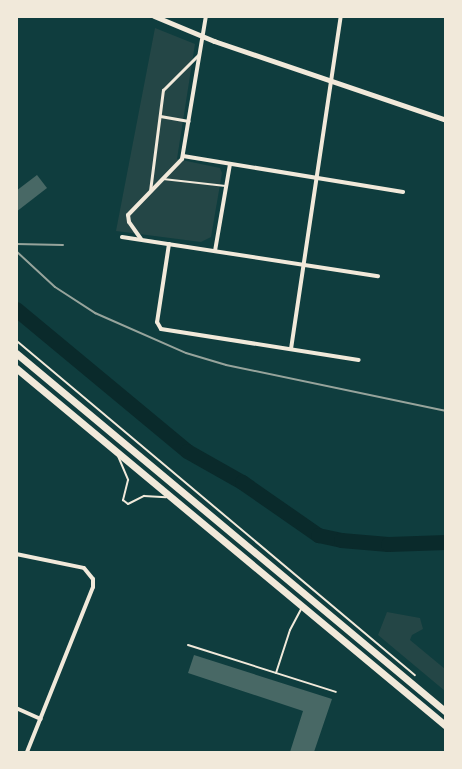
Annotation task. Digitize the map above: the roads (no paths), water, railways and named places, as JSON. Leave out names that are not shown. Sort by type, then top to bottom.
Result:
[{"type":"main road","points":[[16,353],[446,712]]},
{"type":"main road","points":[[16,368],[446,726]]},
{"type":"street","points":[[154,16],[202,36],[446,120]]},
{"type":"street","points":[[141,239],[130,225],[128,215],[183,156],[206,16]]},
{"type":"street","points":[[291,349],[341,16]]},
{"type":"street","points":[[150,191],[163,90],[199,54]]},
{"type":"street","points":[[160,116],[189,121]]},
{"type":"street","points":[[183,156],[403,192]]},
{"type":"street","points":[[216,251],[230,164]]},
{"type":"street","points":[[122,237],[378,276]]},
{"type":"street","points":[[169,244],[159,327],[359,360]]},
{"type":"street","points":[[16,554],[84,568],[93,579],[93,587],[27,753]]},
{"type":"street","points":[[16,708],[40,719]]},
{"type":"lane","points":[[163,179],[226,186]]},
{"type":"lane","points":[[115,451],[127,476],[123,500],[128,504],[144,496],[172,498]]},
{"type":"lane","points":[[276,673],[290,630],[302,607]]},
{"type":"lane","points":[[188,645],[336,692]]},
{"type":"waterway","points":[[16,309],[187,451],[242,482],[318,535],[341,540],[388,544],[446,542]]},
{"type":"railway","points":[[16,244],[63,245]]},
{"type":"railway","points":[[16,251],[55,287],[95,313],[186,353],[226,365],[446,411]]}]
